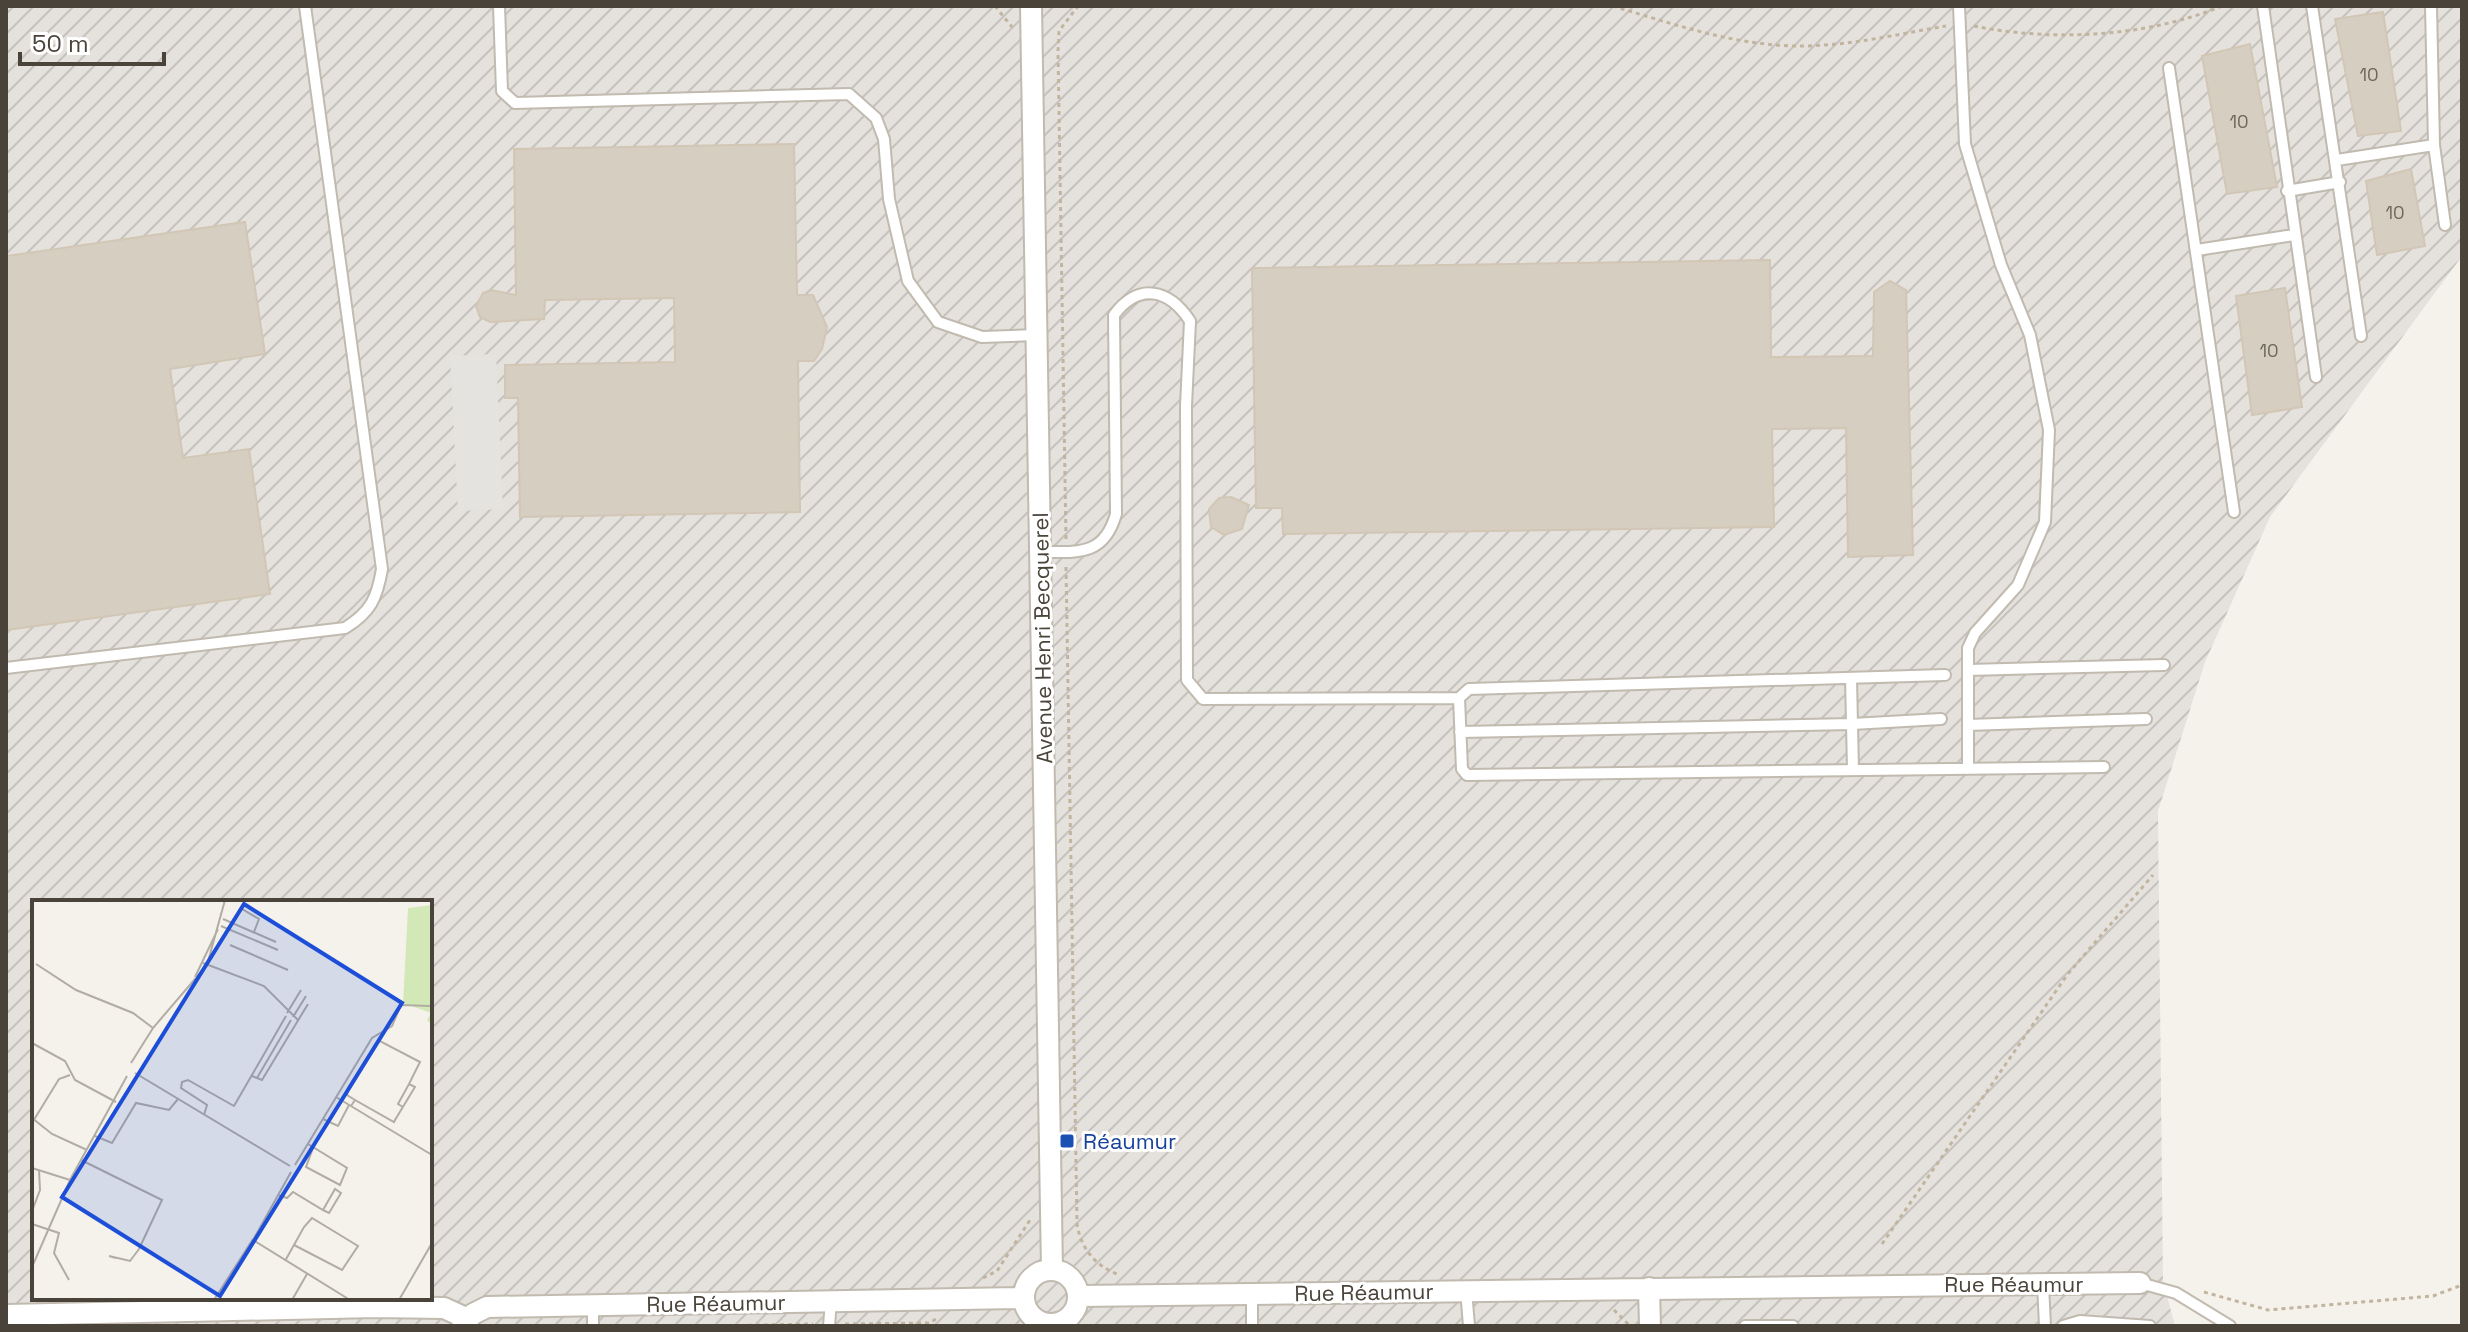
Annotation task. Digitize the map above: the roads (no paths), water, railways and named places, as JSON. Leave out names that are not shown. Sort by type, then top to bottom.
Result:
[{"type":"street","name":"Avenue Henri Becquerel","points":[[1031,6],[1052,1270]]},
{"type":"street","points":[[1052,1270],[1068,1275],[1079,1296],[1074,1313],[1052,1325],[1029,1314],[1024,1298],[1029,1281],[1035,1275],[1052,1270]]},
{"type":"street","name":"Rue Réaumur","points":[[1079,1296],[2140,1283]]},
{"type":"street","points":[[1649,1288],[1650,1326]]},
{"type":"street","name":"Rue Réaumur","points":[[465,1323],[487,1307],[1024,1298]]},
{"type":"street","points":[[6,1315],[444,1308],[465,1323]]},
{"type":"lane","points":[[6,668],[345,628],[363,617],[376,599],[382,569],[305,6]]},
{"type":"lane","points":[[499,6],[502,91],[515,103],[849,94],[876,118],[884,139],[889,199],[908,281],[938,322],[982,337],[1036,335]]},
{"type":"lane","points":[[1959,6],[1965,144],[2001,265],[2030,335],[2049,430],[2045,522],[2018,585],[1975,633],[1968,648],[1968,769]]},
{"type":"lane","points":[[2263,6],[2287,191],[2316,377]]},
{"type":"lane","points":[[2312,6],[2361,336]]},
{"type":"lane","points":[[2431,6],[2434,145],[2445,225]]},
{"type":"lane","points":[[2169,68],[2234,512]]},
{"type":"lane","points":[[2337,160],[2434,145]]},
{"type":"lane","points":[[2287,191],[2340,182]]},
{"type":"lane","points":[[2197,250],[2294,235]]},
{"type":"lane","points":[[1040,552],[1088,550],[1110,535],[1116,514],[1114,315],[1125,301],[1137,295],[1154,294],[1171,298],[1190,321],[1186,406],[1187,680],[1203,699],[1459,698],[1469,689],[1945,675]]},
{"type":"lane","points":[[1968,670],[2164,665]]},
{"type":"lane","points":[[1851,678],[1853,770]]},
{"type":"lane","points":[[1459,698],[1462,769],[1467,775],[2104,767]]},
{"type":"lane","points":[[1460,732],[1852,724],[1941,719]]},
{"type":"lane","points":[[1968,725],[2146,719]]},
{"type":"lane","points":[[2140,1283],[2176,1293],[2230,1326]]},
{"type":"lane","points":[[2043,1284],[2045,1326]]},
{"type":"lane","points":[[1466,1290],[1469,1326]]},
{"type":"lane","points":[[1252,1294],[1252,1326]]},
{"type":"lane","points":[[829,1326],[831,1301]]},
{"type":"lane","points":[[593,1305],[593,1326]]},
{"type":"lane","points":[[2063,1326],[2080,1321],[2150,1326]]},
{"type":"lane","points":[[1745,1326],[1793,1326]]},
{"type":"place","name":"Réaumur","points":[[1067,1141]]}]
